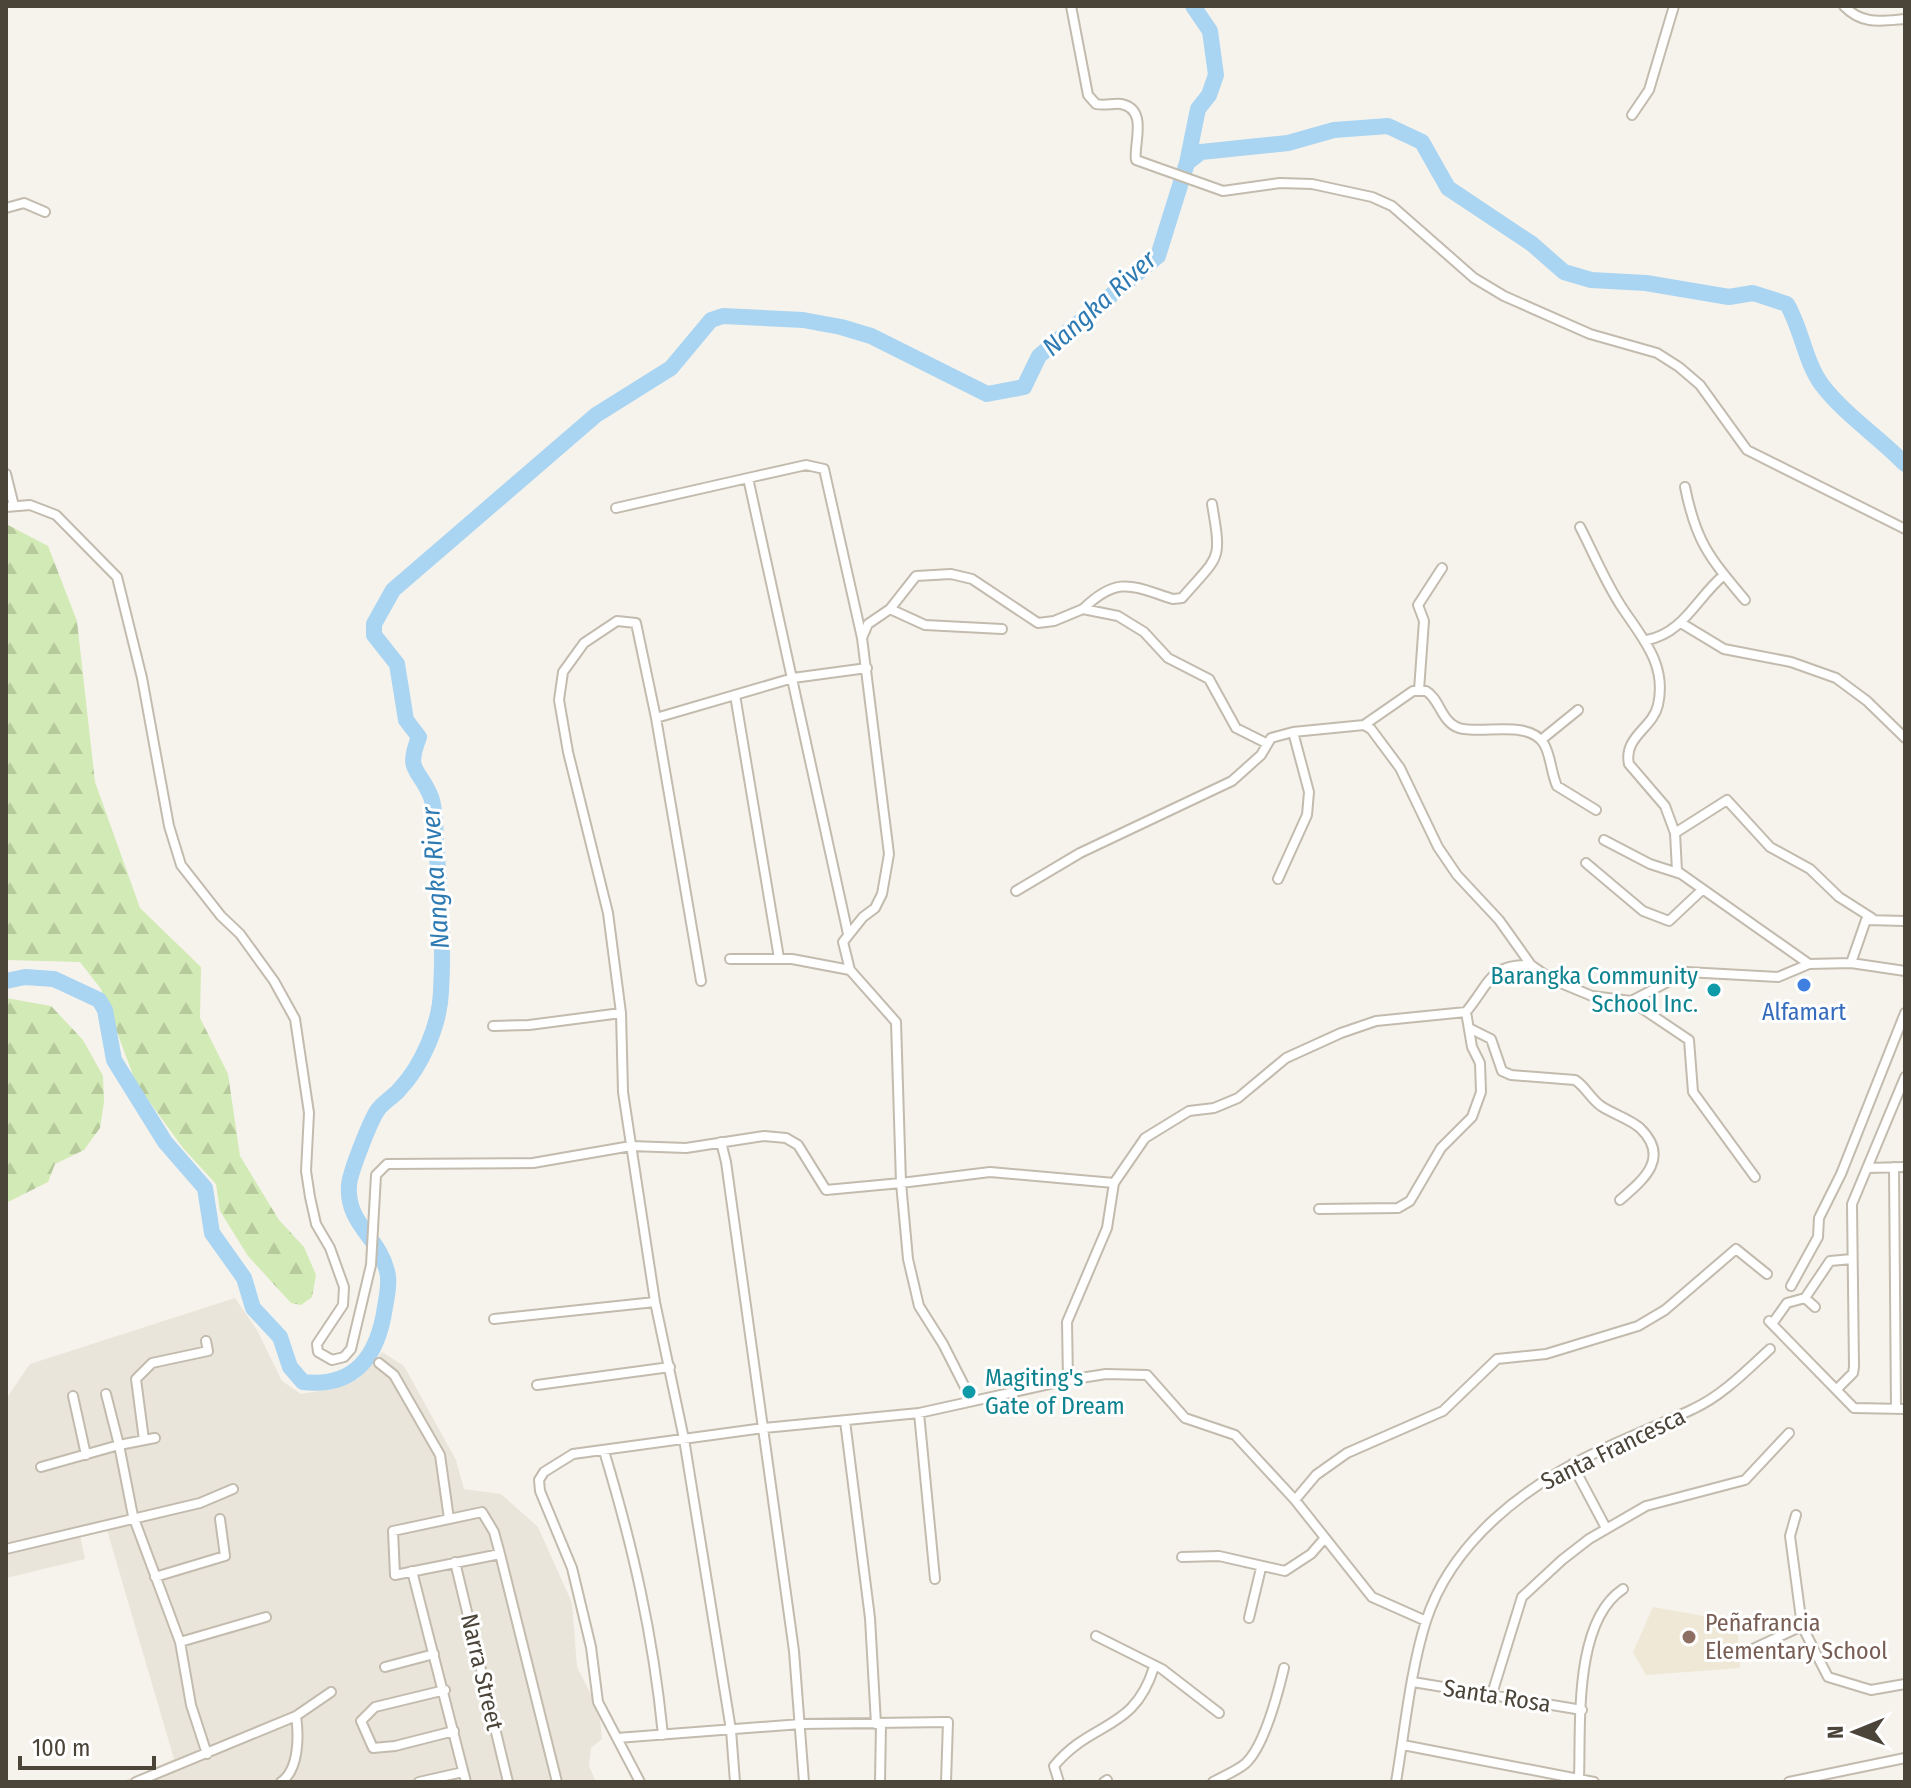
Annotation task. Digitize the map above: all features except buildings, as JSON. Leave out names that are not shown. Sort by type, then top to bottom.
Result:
[{"type":"street","points":[[1071,6],[1088,95],[1096,104],[1120,104],[1132,112],[1139,129],[1135,159],[1223,191],[1280,183],[1312,184],[1372,197],[1392,206],[1474,278],[1504,296],[1590,334],[1657,353],[1679,367],[1700,385],[1747,450],[1767,463],[1905,529]]},
{"type":"street","points":[[1632,115],[1649,90],[1674,6]]},
{"type":"street","points":[[1844,6],[1854,16],[1871,22],[1905,19]]},
{"type":"street","points":[[6,208],[24,203],[45,212]]},
{"type":"street","points":[[616,508],[806,465],[824,469],[862,638],[889,854],[882,894],[875,908],[843,942],[850,970],[896,1022],[901,1183],[908,1259],[919,1306],[943,1344],[972,1401]]},
{"type":"street","points":[[6,474],[10,506],[30,505],[56,515],[117,577],[142,678],[169,826],[181,865],[221,916],[240,934],[274,981],[295,1019],[309,1113],[306,1171],[310,1197],[316,1224],[330,1248],[344,1287],[343,1305],[319,1336],[318,1352],[323,1357],[332,1360],[344,1357],[351,1349],[371,1265],[376,1175],[387,1164],[533,1163],[631,1146],[686,1148],[764,1136],[786,1138],[798,1145],[826,1190],[990,1172],[1114,1183]]},
{"type":"street","points":[[748,478],[793,678],[817,804],[848,934]]},
{"type":"street","points":[[1685,487],[1694,529],[1724,575],[1745,600]]},
{"type":"street","points":[[862,638],[868,624],[890,609],[916,576],[951,574],[972,579],[1038,623],[1054,621],[1083,609],[1102,591],[1124,584],[1173,599],[1182,598],[1217,558],[1220,549],[1212,504]]},
{"type":"street","points":[[1580,527],[1622,609],[1647,640],[1660,692],[1658,707],[1630,745],[1627,757],[1629,764],[1665,806],[1675,833],[1674,858],[1682,874]]},
{"type":"street","points":[[1419,690],[1424,621],[1418,605],[1442,568]]},
{"type":"street","points":[[1647,640],[1672,632],[1724,575]]},
{"type":"street","points":[[890,609],[925,625],[1002,629]]},
{"type":"street","points":[[1083,609],[1118,616],[1144,632],[1168,658],[1209,679],[1236,728],[1266,743]]},
{"type":"street","points":[[701,981],[656,718],[636,623],[617,621],[584,643],[563,672],[559,700],[568,752],[608,913],[621,1013],[623,1092],[655,1302],[684,1439],[731,1730],[735,1782]]},
{"type":"street","points":[[1681,623],[1724,649],[1791,662],[1836,678],[1867,701],[1905,738]]},
{"type":"street","points":[[656,718],[793,678],[867,668]]},
{"type":"street","points":[[1016,891],[1080,853],[1232,781],[1261,755],[1266,743],[1293,732],[1364,725],[1419,690],[1432,694],[1445,717],[1460,728],[1509,730],[1541,740]]},
{"type":"street","points":[[735,695],[779,958]]},
{"type":"street","points":[[1541,740],[1578,710]]},
{"type":"street","points":[[1364,725],[1386,747],[1400,768],[1438,847],[1457,875],[1499,920],[1531,965],[1572,989],[1607,1000],[1631,1001],[1687,972],[1778,977],[1809,964],[1851,963],[1905,971]]},
{"type":"street","points":[[1278,879],[1307,815],[1309,792],[1293,732]]},
{"type":"street","points":[[1541,740],[1557,786],[1596,810]]},
{"type":"street","points":[[1675,833],[1727,800],[1752,832],[1770,847],[1810,869],[1839,897],[1872,918],[1905,921]]},
{"type":"street","points":[[1604,840],[1650,864],[1682,874],[1809,964]]},
{"type":"street","points":[[1586,863],[1643,911],[1669,921],[1702,890]]},
{"type":"street","points":[[1851,963],[1862,927],[1872,918]]},
{"type":"street","points":[[730,959],[779,958],[850,970]]},
{"type":"street","points":[[1068,1380],[1067,1322],[1107,1228],[1114,1183],[1145,1138],[1189,1111],[1214,1108],[1238,1098],[1286,1058],[1376,1021],[1466,1012],[1499,968],[1510,964],[1531,965]]},
{"type":"street","points":[[1631,1001],[1689,1040],[1693,1092],[1755,1177]]},
{"type":"street","points":[[1319,1209],[1398,1208],[1410,1201],[1441,1148],[1472,1117],[1481,1092],[1480,1063],[1472,1047],[1466,1012]]},
{"type":"street","points":[[493,1026],[529,1025],[621,1013]]},
{"type":"street","points":[[1791,1286],[1818,1237],[1819,1218],[1841,1174],[1905,1013]]},
{"type":"street","points":[[1471,1029],[1491,1039],[1502,1071],[1511,1075],[1575,1080],[1588,1096],[1641,1130],[1654,1156],[1653,1165],[1646,1177],[1620,1200]]},
{"type":"street","points":[[1837,1389],[1853,1373],[1854,1367],[1852,1204],[1905,1077]]},
{"type":"street","points":[[721,1142],[764,1428],[801,1724],[804,1782]]},
{"type":"street","points":[[1852,1259],[1830,1261],[1805,1298],[1787,1303],[1771,1323],[1854,1408],[1901,1409],[1894,1167]]},
{"type":"street","points":[[1867,1168],[1905,1167]]},
{"type":"street","points":[[1295,1500],[1316,1475],[1347,1453],[1443,1411],[1497,1359],[1546,1354],[1638,1326],[1665,1310],[1736,1249],[1767,1274]]},
{"type":"street","points":[[1805,1298],[1815,1307]]},
{"type":"street","points":[[494,1319],[655,1302]]},
{"type":"street","points":[[144,1440],[136,1379],[152,1363],[208,1351],[206,1341]]},
{"type":"street","name":"Santa Francesca","points":[[1396,1782],[1426,1621],[1444,1580],[1473,1542],[1513,1501],[1572,1464],[1695,1409],[1744,1373],[1770,1349]]},
{"type":"street","points":[[379,1363],[394,1375],[440,1455],[449,1519]]},
{"type":"street","points":[[537,1385],[670,1367]]},
{"type":"street","points":[[640,1782],[598,1702],[591,1647],[572,1568],[544,1502],[539,1480],[557,1462],[573,1454],[764,1428],[919,1413],[1106,1374],[1147,1375],[1185,1418],[1235,1435],[1295,1500],[1372,1597],[1426,1621]]},
{"type":"street","points":[[106,1394],[133,1516],[180,1642],[191,1705],[207,1754]]},
{"type":"street","points":[[73,1396],[86,1455]]},
{"type":"street","points":[[919,1413],[935,1579]]},
{"type":"street","points":[[845,1421],[870,1618],[880,1782]]},
{"type":"street","points":[[1491,1697],[1522,1597],[1589,1539],[1646,1506],[1745,1480],[1789,1433]]},
{"type":"street","points":[[41,1467],[155,1438]]},
{"type":"street","points":[[604,1451],[636,1558],[658,1683],[663,1735]]},
{"type":"street","points":[[1572,1464],[1606,1528]]},
{"type":"street","points":[[6,1549],[133,1516],[200,1503],[233,1489]]},
{"type":"street","points":[[500,1554],[395,1575],[393,1531],[482,1512],[494,1532],[500,1554],[557,1782]]},
{"type":"street","points":[[1796,1515],[1791,1526],[1791,1563],[1802,1626],[1828,1677],[1871,1690],[1905,1684]]},
{"type":"street","points":[[155,1577],[225,1556],[220,1519]]},
{"type":"street","points":[[1182,1557],[1219,1556],[1285,1571],[1311,1554],[1324,1539]]},
{"type":"street","name":"Narra Street","points":[[455,1562],[508,1782]]},
{"type":"street","points":[[1249,1618],[1261,1568]]},
{"type":"street","points":[[412,1571],[445,1690],[464,1777],[419,1782]]},
{"type":"street","points":[[1579,1779],[1588,1644],[1601,1613],[1610,1599],[1623,1589]]},
{"type":"street","points":[[180,1642],[266,1617]]},
{"type":"street","points":[[1742,1654],[1802,1626]]},
{"type":"street","points":[[1096,1636],[1184,1684],[1219,1713]]},
{"type":"street","points":[[385,1667],[434,1654]]},
{"type":"street","points":[[1059,1782],[1053,1770],[1058,1761],[1093,1733],[1129,1713],[1145,1692],[1154,1667]]},
{"type":"street","points":[[1213,1782],[1246,1763],[1255,1748],[1284,1668]]},
{"type":"street","name":"Santa Rosa","points":[[1413,1682],[1582,1710]]},
{"type":"street","points":[[445,1690],[375,1707],[361,1721],[373,1748],[454,1731]]},
{"type":"street","points":[[136,1782],[296,1716],[331,1692]]},
{"type":"street","points":[[281,1782],[288,1777],[295,1754],[296,1716]]},
{"type":"street","points":[[617,1738],[801,1724],[948,1722],[946,1782]]},
{"type":"street","points":[[1403,1745],[1594,1782]]},
{"type":"street","points":[[1789,1782],[1905,1758]]},
{"type":"shaded area","points":[[235,1298],[257,1330],[282,1381],[301,1394],[331,1389],[358,1379],[382,1352],[404,1366],[456,1460],[464,1489],[501,1494],[538,1527],[572,1603],[577,1667],[599,1710],[602,1739],[591,1748],[589,1766],[596,1782],[121,1782],[174,1759],[107,1530],[80,1536],[85,1559],[6,1578],[6,1399],[30,1364]]},
{"type":"shaded area","name":"Peñafrancia Elementary School","points":[[1653,1607],[1737,1622],[1740,1668],[1646,1675],[1633,1652]]},
{"type":"green space","points":[[6,524],[48,546],[77,621],[95,782],[140,908],[201,967],[200,1018],[228,1074],[240,1156],[279,1220],[304,1247],[316,1275],[312,1297],[301,1305],[291,1303],[248,1256],[220,1211],[216,1184],[183,1148],[136,1083],[101,989],[80,962],[6,960]]},
{"type":"green space","points":[[6,998],[51,1006],[83,1040],[103,1076],[104,1102],[100,1128],[84,1150],[55,1164],[48,1182],[6,1203]]},
{"type":"waterway","name":"Nangka River","points":[[6,981],[25,977],[54,979],[99,1000],[105,1010],[114,1060],[165,1142],[205,1188],[212,1233],[244,1278],[253,1308],[280,1337],[290,1367],[303,1382],[321,1383],[337,1380],[361,1365],[370,1354],[382,1325],[388,1280],[383,1259],[353,1210],[349,1198],[350,1179],[377,1111],[407,1080],[428,1044],[440,1004],[442,973],[433,802],[413,764],[419,737],[406,720],[397,664],[374,635],[374,624],[393,590],[596,415],[671,368],[711,320],[723,316],[803,320],[841,327],[871,336],[987,394],[1024,387],[1039,356],[1158,256],[1187,163],[1198,109],[1209,95],[1216,75],[1210,31],[1193,6]]},
{"type":"waterway","points":[[1187,163],[1201,152],[1288,143],[1334,130],[1388,126],[1422,142],[1448,188],[1532,244],[1564,272],[1591,280],[1646,283],[1729,297],[1753,293],[1787,304],[1811,366],[1822,385],[1905,464]]},
{"type":"place","name":"Alfamart","points":[[1804,985]]},
{"type":"place","name":"Barangka Community School Inc.","points":[[1714,990]]},
{"type":"place","name":"Magiting's Gate of Dream","points":[[969,1392]]},
{"type":"place","name":"Peñafrancia Elementary School","points":[[1689,1637]]}]
